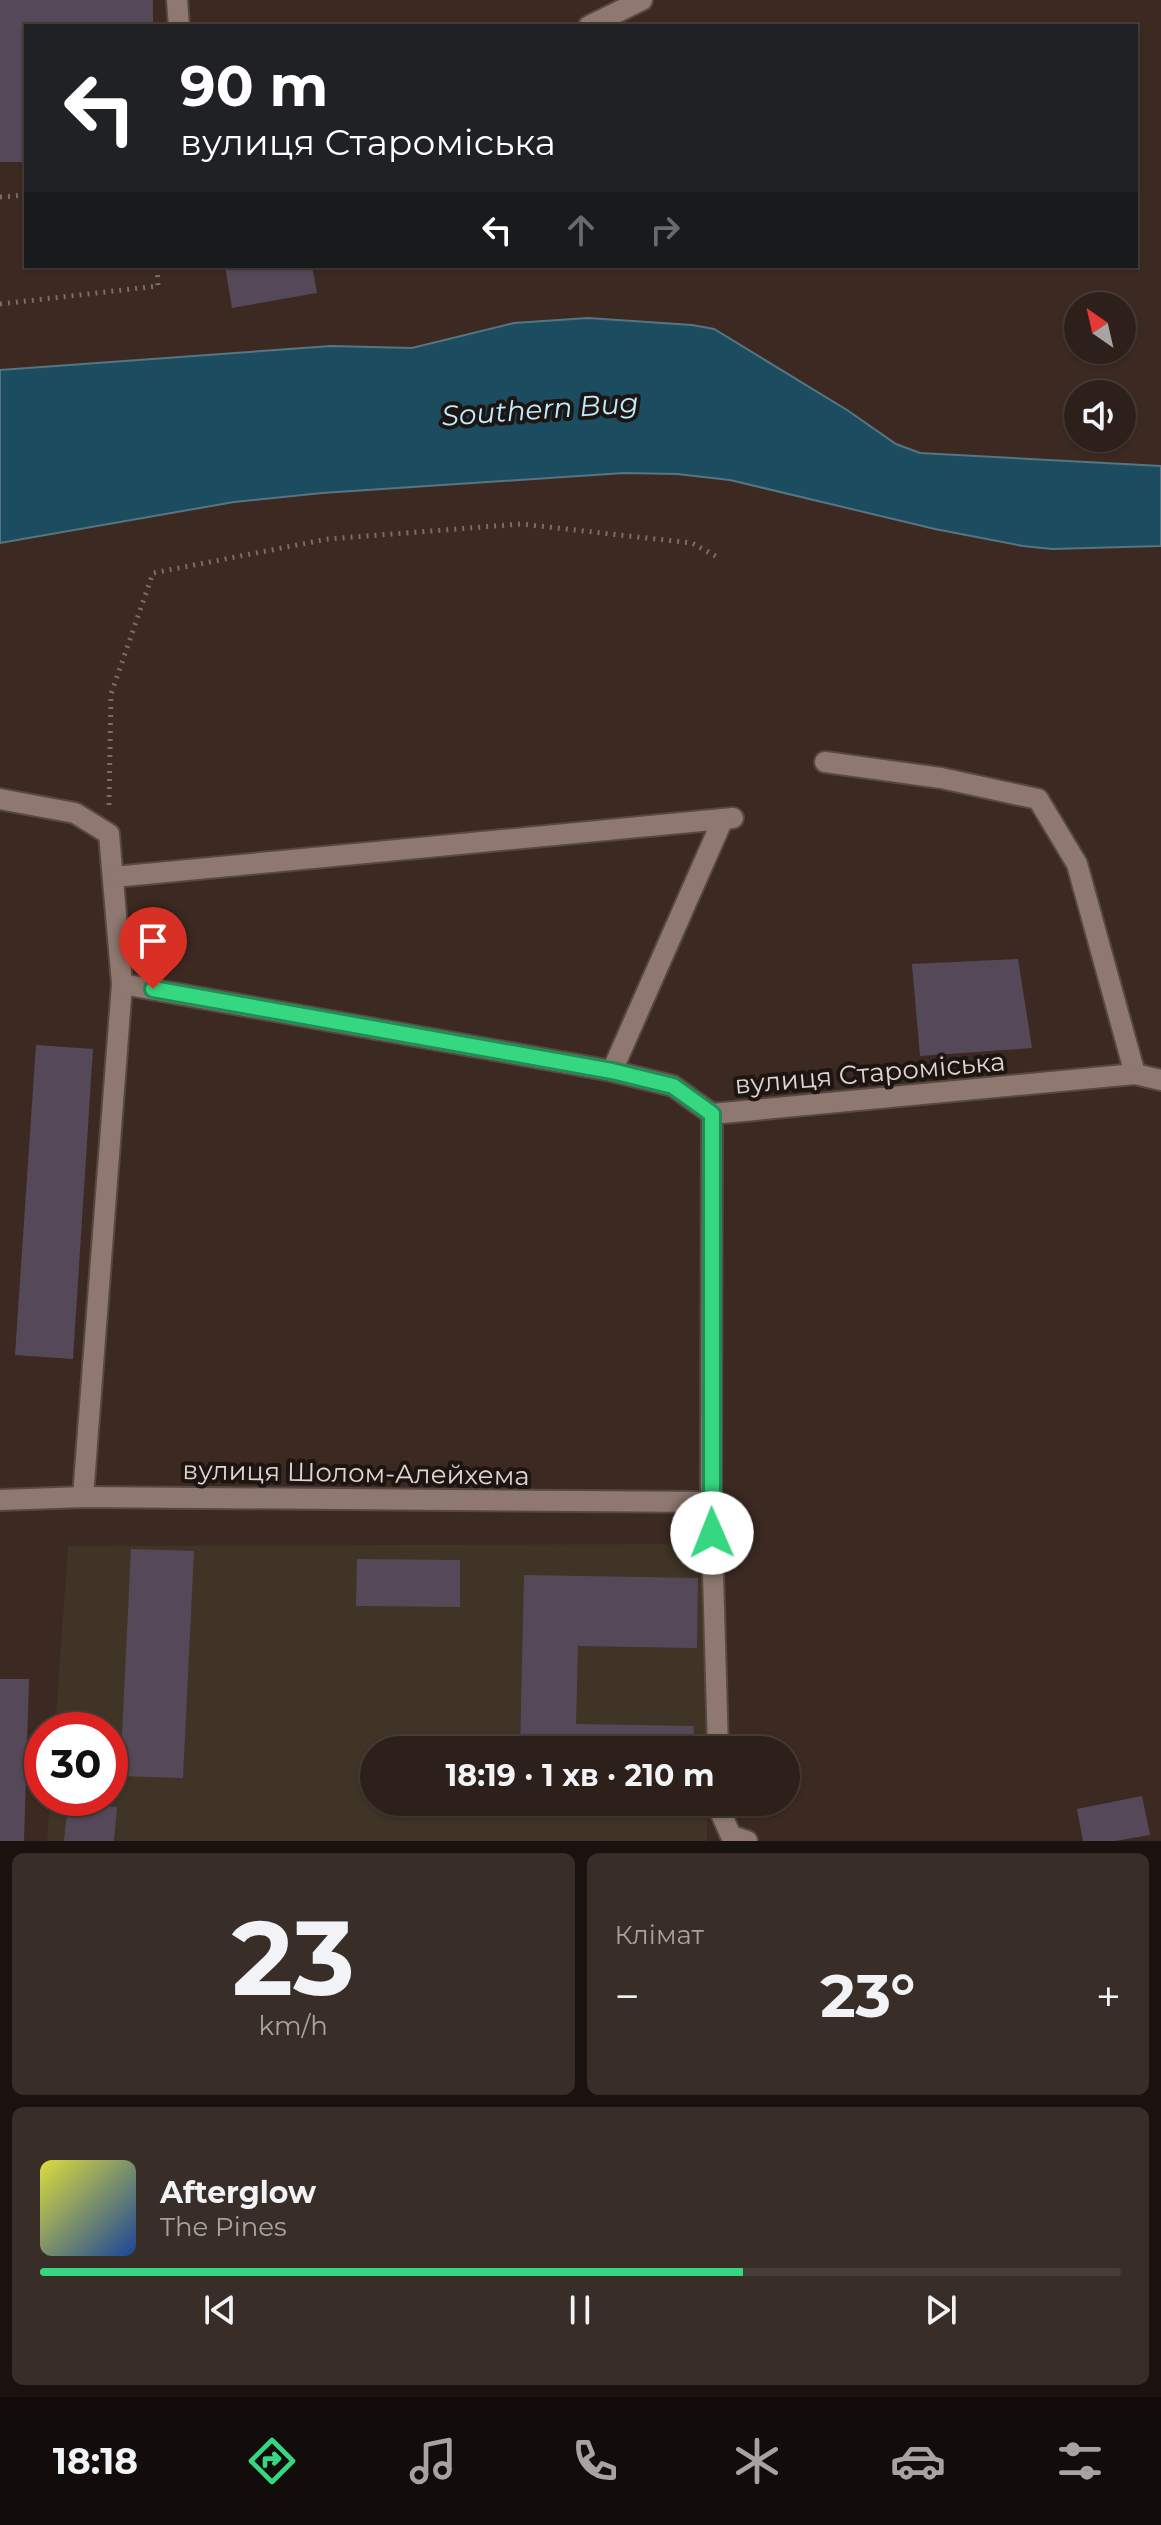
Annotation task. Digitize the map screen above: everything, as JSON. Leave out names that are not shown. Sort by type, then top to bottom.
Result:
[{"type":"street","points":[[177,0],[179,24]]},
{"type":"street","points":[[593,24],[642,0]]},
{"type":"street","points":[[825,762],[941,778],[1038,799],[1077,864],[1135,1074]]},
{"type":"street","points":[[0,799],[75,813],[109,834],[122,984],[83,1497]]},
{"type":"street","points":[[114,877],[728,819],[612,1071]]},
{"type":"street","name":"вулиця Староміська","points":[[122,984],[612,1071],[673,1086],[712,1114],[1135,1074],[1161,1080]]},
{"type":"street","points":[[712,1114],[711,1502],[718,1736]]},
{"type":"street","name":"вулиця Шолом-Алейхема","points":[[0,1500],[83,1497],[711,1502]]},
{"type":"street","points":[[722,1816],[731,1836],[747,1841]]},
{"type":"path","points":[[0,197],[24,195]]},
{"type":"path","points":[[0,304],[158,286],[157,268]]},
{"type":"path","points":[[109,834],[111,694],[153,573],[328,539],[521,524],[692,543],[719,558]]},
{"type":"shaded area","points":[[703,1544],[706,1736],[360,1736],[360,1816],[707,1816],[707,1841],[47,1841],[49,1816],[128,1816],[128,1712],[56,1712],[68,1546]]},
{"type":"water","name":"Southern Bug","points":[[588,318],[714,329],[847,410],[896,444],[920,453],[1161,466],[1161,546],[1052,549],[1023,546],[935,529],[730,480],[677,474],[624,473],[322,493],[234,502],[0,543],[0,370],[331,346],[412,348],[514,323]]},
{"type":"building","points":[[0,0],[153,0],[153,24],[24,24],[24,162],[0,162]]},
{"type":"building","points":[[225,268],[312,268],[317,293],[232,308]]},
{"type":"building","points":[[1018,959],[1032,1048],[920,1056],[912,964]]},
{"type":"building","points":[[36,1045],[93,1049],[73,1359],[15,1355]]},
{"type":"building","points":[[131,1549],[194,1551],[183,1778],[128,1776],[128,1712],[123,1712]]},
{"type":"building","points":[[357,1559],[460,1560],[460,1607],[356,1606]]},
{"type":"building","points":[[524,1575],[698,1578],[697,1648],[578,1646],[576,1724],[694,1726],[694,1736],[520,1736]]},
{"type":"building","points":[[0,1679],[29,1679],[28,1712],[24,1712],[24,1841],[0,1841]]},
{"type":"building","points":[[1142,1796],[1150,1835],[1115,1841],[1083,1841],[1077,1809]]},
{"type":"building","points":[[67,1816],[116,1816],[114,1841],[64,1841]]},
{"type":"route","points":[[153,989],[612,1071],[673,1086],[712,1114],[712,1533]]}]
